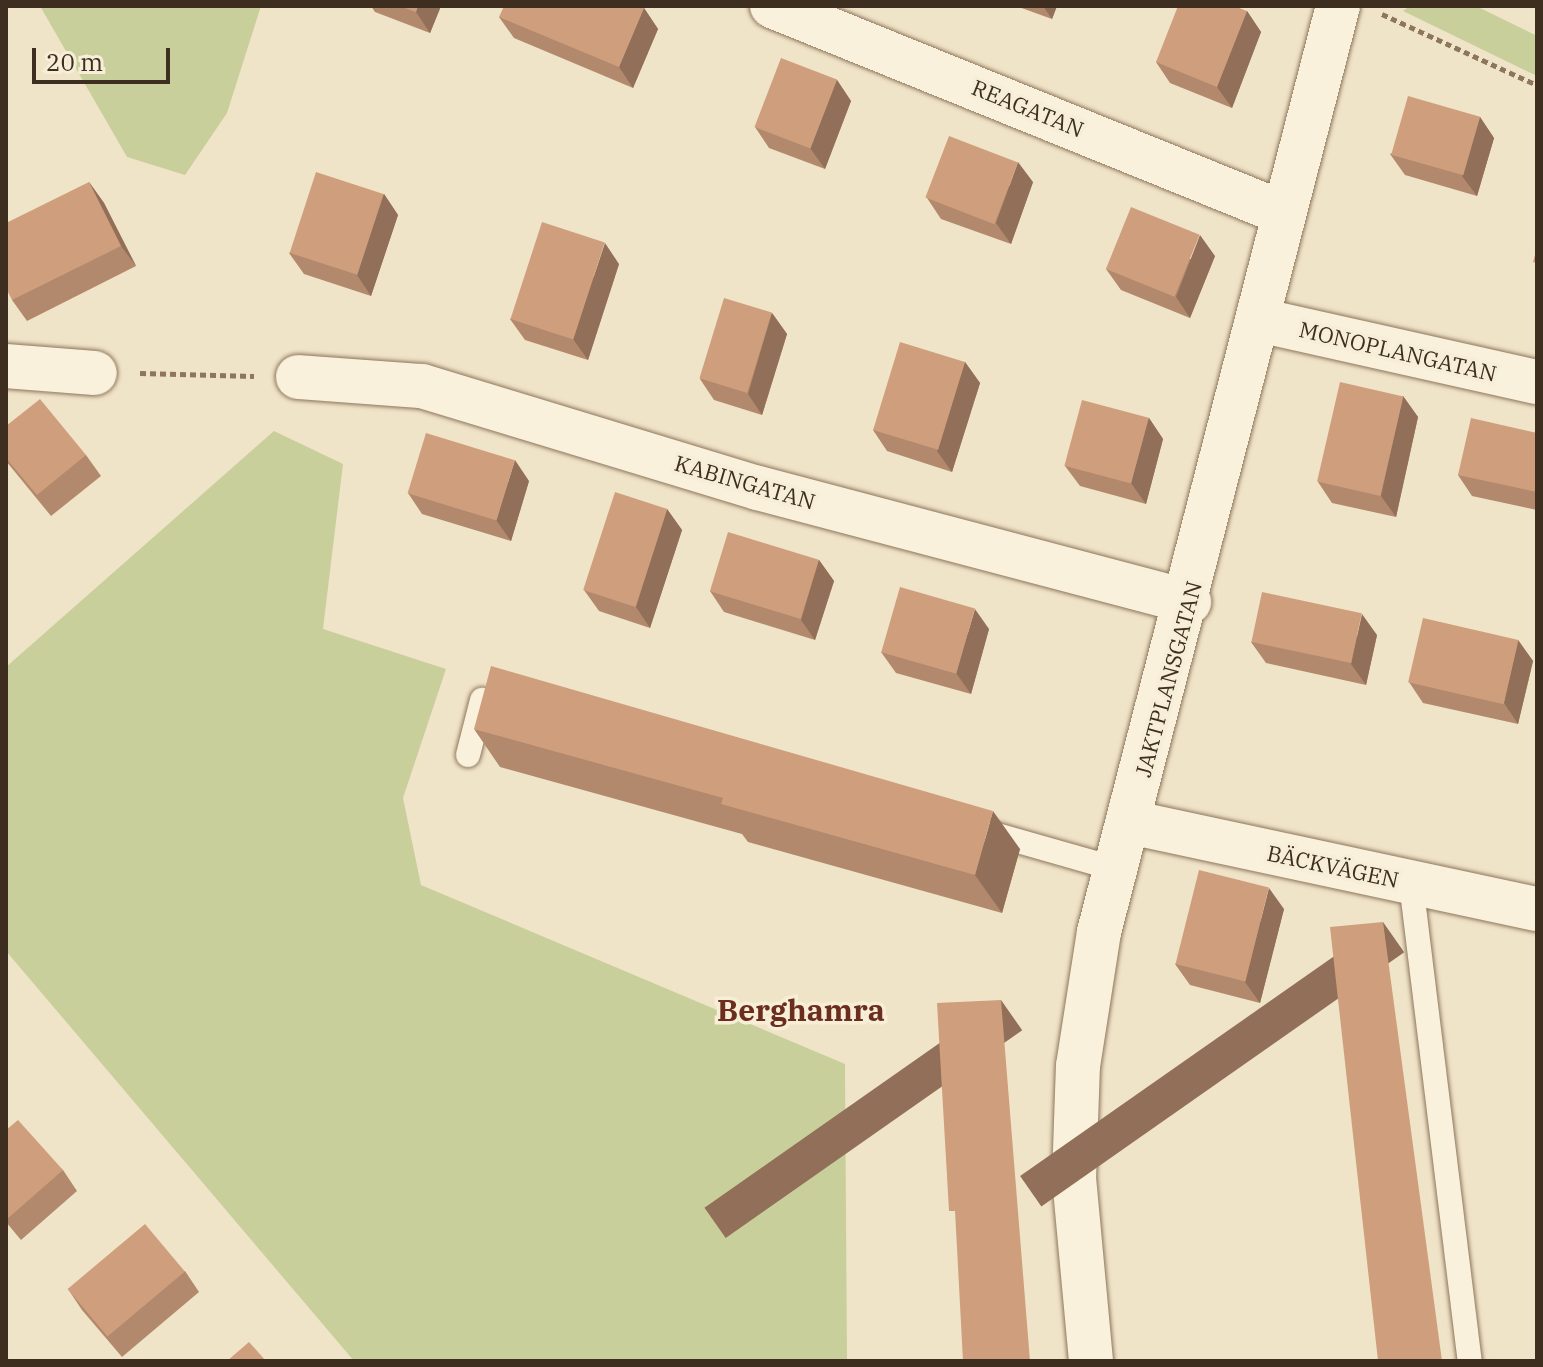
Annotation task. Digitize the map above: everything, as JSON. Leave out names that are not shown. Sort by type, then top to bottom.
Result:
[{"type":"street","name":"REAGATAN","points":[[772,6],[1283,213]]},
{"type":"street","name":"JAKTPLANSGATAN","points":[[1091,1361],[1074,1179],[1078,1066],[1116,869],[1189,602],[1283,213],[1338,6]]},
{"type":"street","name":"MONOPLANGATAN","points":[[1259,320],[1537,382]]},
{"type":"street","points":[[6,366],[95,373]]},
{"type":"street","name":"KABINGATAN","points":[[298,377],[422,386],[758,488],[1189,602]]},
{"type":"street","name":"BÄCKVÄGEN","points":[[1130,822],[1537,909]]},
{"type":"lane","points":[[468,755],[485,690],[516,699]]},
{"type":"lane","points":[[962,825],[1116,869]]},
{"type":"lane","points":[[1411,883],[1470,1361]]},
{"type":"path","points":[[1364,6],[1537,85]]},
{"type":"path","points":[[95,373],[298,377]]},
{"type":"green space","points":[[40,6],[261,6],[227,113],[185,175],[127,157]]},
{"type":"green space","points":[[1410,6],[1476,6],[1537,36],[1537,76],[1403,11]]},
{"type":"green space","points":[[274,431],[343,464],[323,629],[446,669],[403,798],[421,885],[845,1064],[847,1361],[354,1361],[6,951],[6,667]]},
{"type":"building","points":[[399,6],[418,6],[416,12]]},
{"type":"building","points":[[504,6],[644,8],[619,67],[499,17]]},
{"type":"building","points":[[1178,6],[1234,6],[1247,11],[1217,87],[1156,62]]},
{"type":"building","points":[[781,58],[837,80],[810,149],[754,127]]},
{"type":"building","points":[[1408,96],[1480,117],[1463,175],[1391,155]]},
{"type":"building","points":[[949,136],[1018,163],[994,224],[925,198]]},
{"type":"building","points":[[316,172],[384,194],[357,275],[290,253]]},
{"type":"building","points":[[89,182],[121,246],[12,300],[6,288],[6,223]]},
{"type":"building","points":[[1131,207],[1200,235],[1175,297],[1106,269]]},
{"type":"building","points":[[542,222],[605,242],[573,339],[510,319]]},
{"type":"building","points":[[724,298],[772,313],[747,393],[699,378]]},
{"type":"building","points":[[900,342],[965,362],[938,450],[873,430]]},
{"type":"building","points":[[1340,382],[1403,397],[1380,496],[1317,481]]},
{"type":"building","points":[[40,399],[86,455],[37,495],[6,458],[6,426]]},
{"type":"building","points":[[1082,400],[1149,418],[1131,484],[1064,466]]},
{"type":"building","points":[[1471,418],[1537,433],[1537,492],[1458,475]]},
{"type":"building","points":[[426,433],[515,460],[497,520],[408,493]]},
{"type":"building","points":[[615,492],[667,509],[635,607],[583,590]]},
{"type":"building","points":[[728,532],[819,560],[801,619],[710,591]]},
{"type":"building","points":[[900,587],[975,608],[956,674],[881,652]]},
{"type":"building","points":[[1262,592],[1362,613],[1351,663],[1251,642]]},
{"type":"building","points":[[1423,618],[1518,640],[1504,704],[1408,682]]},
{"type":"building","points":[[491,666],[993,811],[975,875],[721,804],[723,798],[474,729]]},
{"type":"building","points":[[1199,870],[1269,887],[1245,982],[1176,964]]},
{"type":"building","points":[[1383,922],[1442,1361],[1378,1361],[1330,927]]},
{"type":"building","points":[[1001,1000],[1030,1361],[963,1361],[955,1211],[949,1211],[937,1003]]},
{"type":"building","points":[[18,1120],[63,1170],[7,1219],[6,1130]]},
{"type":"building","points":[[145,1224],[185,1271],[107,1336],[68,1289]]},
{"type":"building","points":[[249,1342],[266,1361],[227,1361]]},
{"type":"district","name":"Berghamra","points":[[801,1010]]}]
